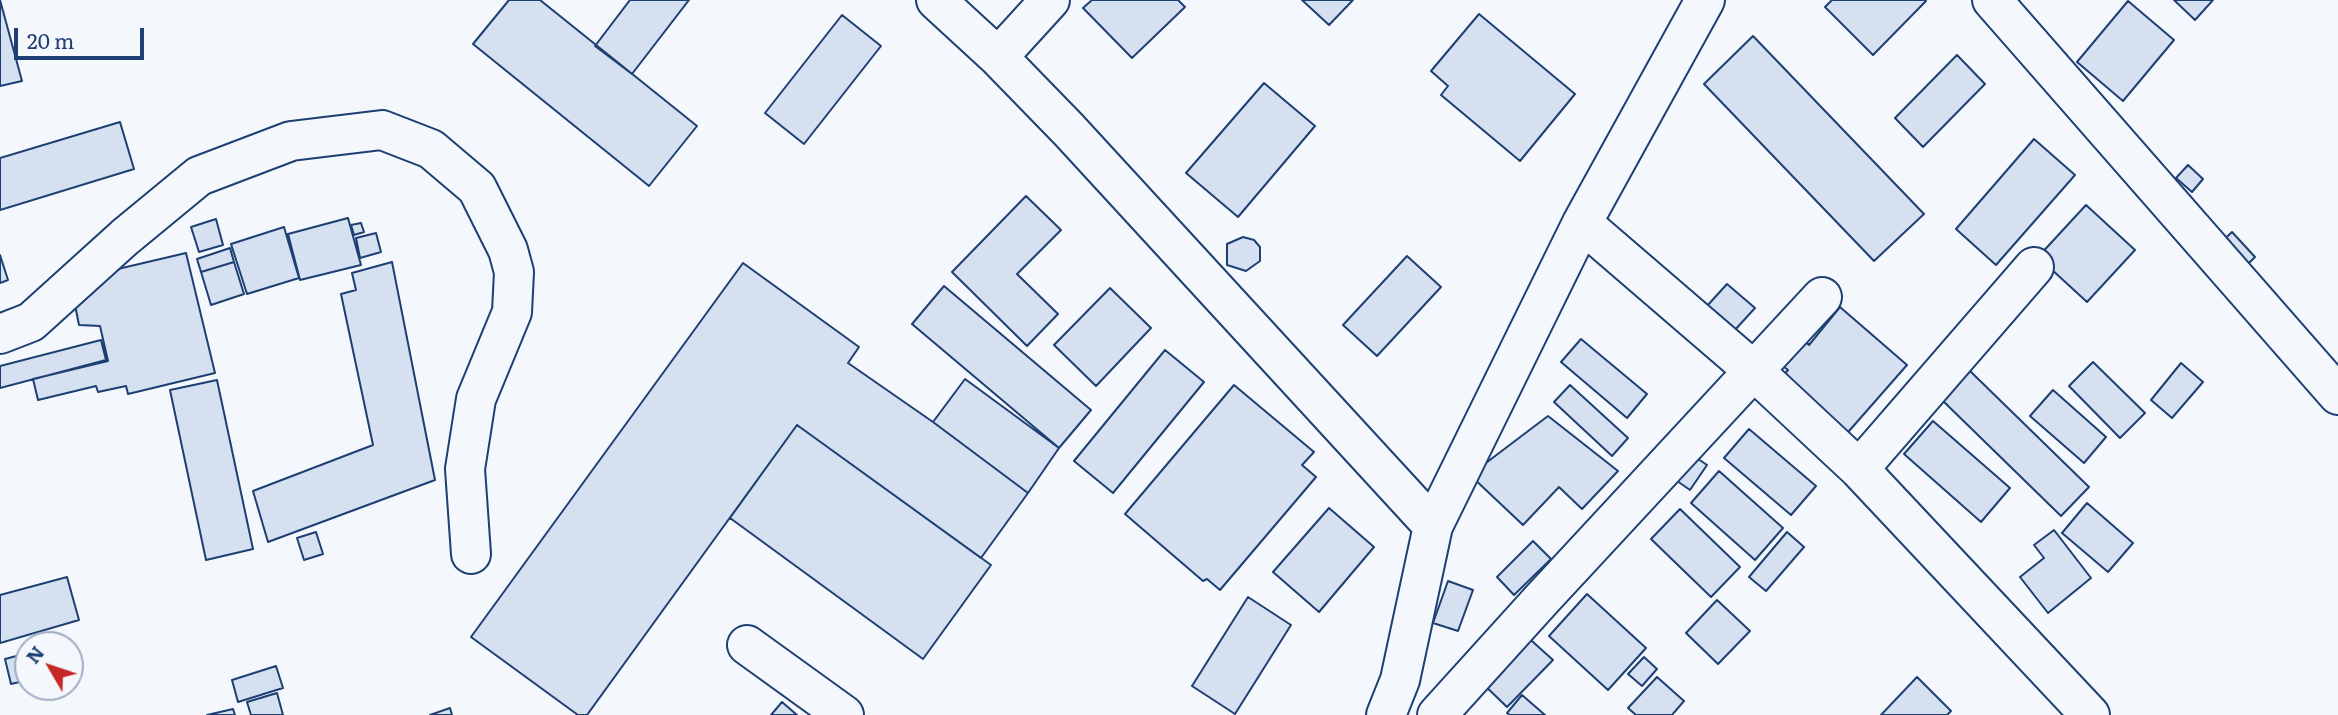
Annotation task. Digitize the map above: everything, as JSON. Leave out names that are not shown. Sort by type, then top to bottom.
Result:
[{"type":"street","points":[[936,0],[998,57],[1069,130],[1433,526]]},
{"type":"street","points":[[998,57],[1050,0]]},
{"type":"street","points":[[1388,714],[1400,680],[1433,526],[1582,223],[1705,0]]},
{"type":"street","points":[[1992,0],[2338,395]]},
{"type":"street","points":[[0,334],[30,322],[125,237],[199,176],[291,141],[382,130],[431,149],[477,188],[508,250],[514,272],[512,312],[476,399],[472,422],[465,469],[471,554]]},
{"type":"street","points":[[1582,223],[1754,371],[1859,469],[2090,715]]},
{"type":"street","points":[[1859,469],[2034,267]]},
{"type":"street","points":[[1437,715],[1542,598],[1822,298]]},
{"type":"street","points":[[747,645],[844,715]]},
{"type":"building","points":[[0,0],[22,81],[0,86]]},
{"type":"building","points":[[509,0],[540,0],[697,126],[649,186],[473,44]]},
{"type":"building","points":[[630,0],[689,0],[632,74],[595,46]]},
{"type":"building","points":[[1092,0],[1178,0],[1185,7],[1132,58],[1083,8]]},
{"type":"building","points":[[1302,0],[1353,0],[1329,25]]},
{"type":"building","points":[[1832,0],[1926,1],[1873,55],[1825,7]]},
{"type":"building","points":[[2174,0],[2213,0],[2195,20]]},
{"type":"building","points":[[2128,1],[2174,40],[2123,101],[2077,62]]},
{"type":"building","points":[[1479,14],[1575,94],[1520,161],[1441,95],[1448,86],[1431,71]]},
{"type":"building","points":[[842,15],[881,46],[804,144],[765,113]]},
{"type":"building","points":[[1753,36],[1924,214],[1874,261],[1704,84]]},
{"type":"building","points":[[1957,55],[1985,84],[1923,147],[1895,118]]},
{"type":"building","points":[[1264,83],[1315,126],[1238,217],[1186,173]]},
{"type":"building","points":[[120,122],[134,169],[0,210],[0,158]]},
{"type":"building","points":[[2034,139],[2075,175],[1996,265],[1956,229]]},
{"type":"building","points":[[2188,165],[2203,179],[2192,192],[2176,178]]},
{"type":"building","points":[[1026,196],[1061,230],[1017,274],[1058,314],[1027,346],[952,272]]},
{"type":"building","points":[[2086,205],[2135,250],[2087,302],[2038,257]]},
{"type":"building","points":[[348,218],[361,265],[300,280],[288,234]]},
{"type":"building","points":[[216,219],[223,245],[199,252],[191,227]]},
{"type":"building","points":[[361,223],[364,232],[354,235],[351,225]]},
{"type":"building","points":[[284,227],[299,278],[247,294],[231,244]]},
{"type":"building","points":[[2232,232],[2255,257],[2237,275],[2214,249]]},
{"type":"building","points":[[376,233],[381,252],[360,258],[356,238]]},
{"type":"building","points":[[1243,237],[1254,240],[1260,247],[1260,261],[1246,271],[1227,265],[1227,244]]},
{"type":"building","points":[[230,248],[234,262],[201,272],[197,259]]},
{"type":"building","points":[[186,253],[215,373],[128,394],[126,386],[98,392],[96,386],[38,400],[33,379],[108,361],[100,326],[79,325],[73,295],[88,276]]},
{"type":"building","points":[[0,255],[8,280],[0,283]]},
{"type":"building","points":[[1407,256],[1441,287],[1377,356],[1343,325]]},
{"type":"building","points":[[234,262],[244,294],[211,305],[201,272]]},
{"type":"building","points":[[392,262],[435,480],[268,542],[253,491],[373,445],[341,294],[356,290],[352,273]]},
{"type":"building","points":[[743,263],[859,347],[848,363],[1028,493],[981,558],[797,425],[587,715],[578,715],[471,637]]},
{"type":"building","points":[[1727,284],[1755,308],[1734,331],[1707,306]]},
{"type":"building","points":[[944,286],[1091,410],[1059,448],[912,324]]},
{"type":"building","points":[[1110,288],[1151,328],[1096,386],[1054,345]]},
{"type":"building","points":[[1840,307],[1907,365],[1842,439],[1777,383],[1788,370],[1775,360],[1797,334],[1809,345]]},
{"type":"building","points":[[1581,339],[1647,394],[1627,418],[1561,362]]},
{"type":"building","points":[[101,340],[106,360],[0,388],[0,366]]},
{"type":"building","points":[[1165,350],[1204,382],[1113,493],[1074,461]]},
{"type":"building","points":[[2093,362],[2145,413],[2120,438],[2069,386]]},
{"type":"building","points":[[2181,363],[2203,382],[2172,418],[2151,400]]},
{"type":"building","points":[[1970,371],[2089,487],[2061,516],[1942,400]]},
{"type":"building","points":[[965,379],[1059,448],[1028,493],[933,422]]},
{"type":"building","points":[[217,380],[253,549],[206,560],[170,390]]},
{"type":"building","points":[[1234,385],[1314,452],[1302,465],[1316,477],[1220,590],[1207,579],[1203,581],[1125,514]]},
{"type":"building","points":[[1570,385],[1628,438],[1612,456],[1554,402]]},
{"type":"building","points":[[2053,390],[2106,437],[2084,463],[2030,416]]},
{"type":"building","points":[[1548,416],[1618,471],[1582,509],[1559,487],[1523,525],[1470,475]]},
{"type":"building","points":[[1933,421],[2010,488],[1981,522],[1904,454]]},
{"type":"building","points":[[797,425],[991,565],[923,659],[730,518]]},
{"type":"building","points":[[1749,429],[1816,486],[1791,515],[1724,458]]},
{"type":"building","points":[[1685,450],[1707,465],[1690,490],[1667,474]]},
{"type":"building","points":[[1719,471],[1783,528],[1755,560],[1691,503]]},
{"type":"building","points":[[2087,503],[2133,543],[2108,572],[2062,533]]},
{"type":"building","points":[[1329,508],[1374,547],[1319,612],[1273,572]]},
{"type":"building","points":[[1680,509],[1740,567],[1711,597],[1651,539]]},
{"type":"building","points":[[2054,530],[2091,578],[2048,613],[2020,577],[2044,558],[2034,545]]},
{"type":"building","points":[[316,532],[323,554],[304,560],[297,538]]},
{"type":"building","points":[[1787,532],[1804,547],[1766,591],[1749,577]]},
{"type":"building","points":[[1533,541],[1551,559],[1514,595],[1497,577]]},
{"type":"building","points":[[67,577],[79,620],[41,631],[14,631],[14,639],[0,643],[0,595]]},
{"type":"building","points":[[1448,581],[1473,590],[1458,631],[1433,623]]},
{"type":"building","points":[[1587,594],[1646,648],[1608,690],[1549,636]]},
{"type":"building","points":[[1248,597],[1291,625],[1235,714],[1192,686]]},
{"type":"building","points":[[1717,600],[1750,631],[1718,664],[1686,633]]},
{"type":"building","points":[[1523,633],[1553,660],[1507,707],[1479,680]]},
{"type":"building","points":[[14,657],[14,683],[11,684],[5,659]]},
{"type":"building","points":[[1644,657],[1657,669],[1642,686],[1628,674]]},
{"type":"building","points":[[276,666],[283,688],[238,702],[232,680]]},
{"type":"building","points":[[1657,677],[1684,701],[1672,715],[1636,715],[1628,708]]},
{"type":"building","points":[[1917,677],[1951,711],[1947,715],[1881,715]]},
{"type":"building","points":[[277,693],[283,715],[251,715],[247,702]]},
{"type":"building","points":[[1522,695],[1545,715],[1507,713]]},
{"type":"building","points":[[782,702],[797,715],[771,715]]},
{"type":"building","points":[[450,708],[452,715],[430,715]]},
{"type":"building","points":[[233,709],[235,715],[207,715]]}]
